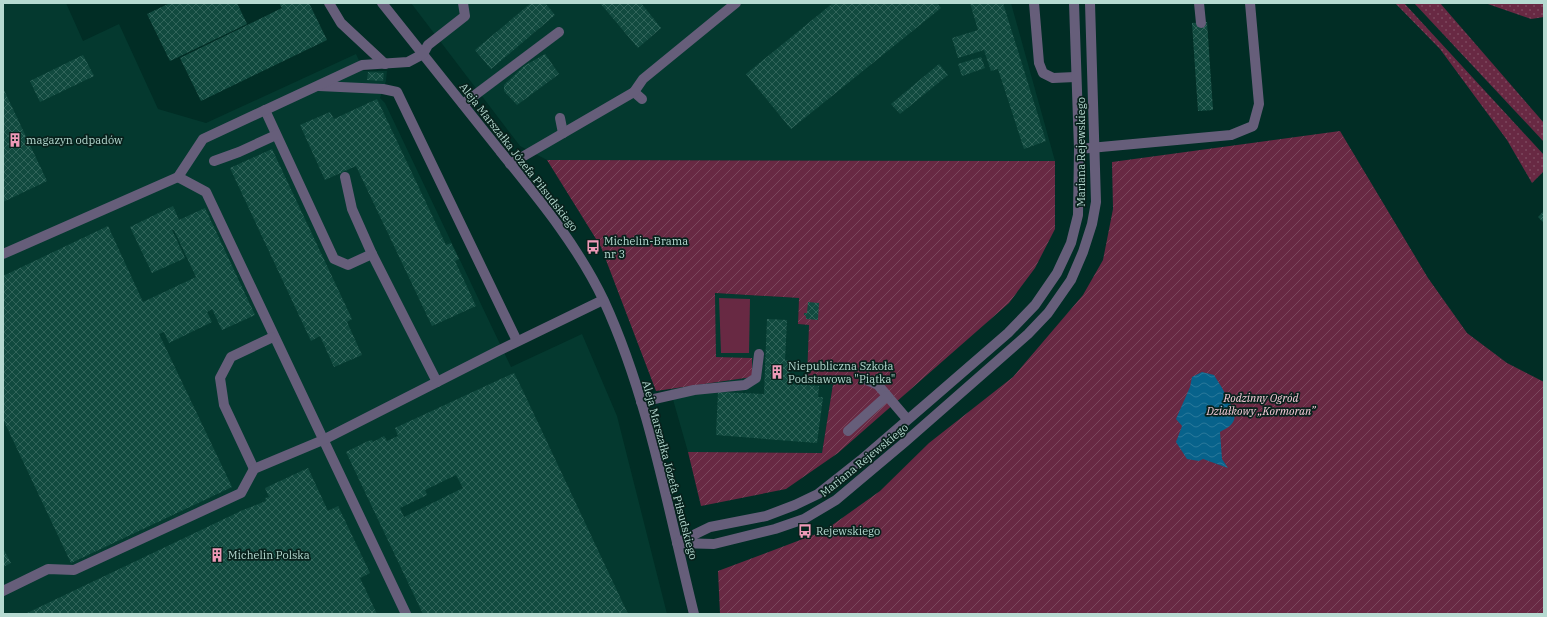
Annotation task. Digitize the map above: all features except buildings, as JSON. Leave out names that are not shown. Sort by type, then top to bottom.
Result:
[{"type":"street","points":[[329,3],[341,24],[385,64]]},
{"type":"street","name":"Aleja Marszałka Józefa Piłsudskiego","points":[[382,3],[463,104],[572,245],[603,300],[619,337],[641,402],[694,614]]},
{"type":"street","points":[[3,254],[178,177],[203,139],[362,65],[408,62],[423,54],[428,45],[465,16],[463,3]]},
{"type":"street","points":[[510,164],[634,92],[643,79],[736,3]]},
{"type":"street","points":[[1034,3],[1039,63],[1043,73],[1053,78],[1075,77]]},
{"type":"street","name":"Mariana Rejewskiego","points":[[677,543],[710,527],[766,516],[818,494],[861,460],[1008,333],[1035,305],[1057,273],[1071,243],[1078,215],[1079,149],[1075,77],[1074,3]]},
{"type":"street","name":"Mariana Rejewskiego","points":[[677,543],[714,544],[780,527],[804,519],[836,500],[1028,334],[1048,313],[1071,280],[1083,252],[1092,224],[1096,202],[1090,3]]},
{"type":"street","points":[[1199,3],[1201,23]]},
{"type":"street","points":[[1079,149],[1231,135],[1253,126],[1259,104],[1250,3]]},
{"type":"street","points":[[463,104],[559,32]]},
{"type":"street","points":[[318,86],[383,89],[397,92],[517,341]]},
{"type":"street","points":[[634,92],[642,99]]},
{"type":"street","points":[[264,110],[334,259],[348,265],[372,254]]},
{"type":"street","points":[[560,118],[563,133]]},
{"type":"street","points":[[214,161],[239,152],[276,135]]},
{"type":"street","points":[[178,177],[206,192],[273,337],[406,614]]},
{"type":"street","points":[[345,177],[352,209],[372,254],[437,382]]},
{"type":"street","points":[[3,591],[48,570],[74,570],[241,493],[254,469],[323,440],[517,341],[603,300]]},
{"type":"street","points":[[254,469],[224,405],[220,378],[231,357],[273,337]]},
{"type":"street","points":[[641,402],[694,390],[746,385],[756,378],[759,354]]},
{"type":"street","points":[[864,379],[878,385],[907,419]]},
{"type":"street","points":[[848,431],[887,396]]},
{"type":"shaded area","points":[[3,3],[66,3],[83,41],[119,24],[158,109],[206,123],[356,54],[364,71],[387,71],[386,81],[380,98],[385,103],[511,367],[582,334],[617,416],[667,614],[3,614]]},
{"type":"shaded area","points":[[411,3],[1011,3],[1055,161],[547,160],[520,146]]},
{"type":"shaded area","points":[[715,293],[799,298],[798,324],[809,325],[807,377],[812,382],[833,383],[822,453],[688,452],[670,389],[752,377],[752,358],[716,357]]},
{"type":"green space","points":[[1395,3],[1404,3],[1544,155],[1544,171],[1532,183],[1507,140],[1440,49]]},
{"type":"green space","points":[[1414,3],[1440,3],[1544,123],[1544,142]]},
{"type":"green space","points":[[1485,3],[1544,3],[1544,17],[1531,19]]},
{"type":"green space","name":"Rodzinny Ogród Działkowy „Kormoran”","points":[[1340,131],[1428,278],[1467,333],[1507,363],[1544,382],[1544,614],[720,614],[718,571],[824,531],[880,491],[929,443],[1013,377],[1083,295],[1103,260],[1113,209],[1112,162]]},
{"type":"green space","points":[[547,160],[1055,161],[1055,229],[1035,268],[1009,303],[838,453],[786,489],[701,506],[688,452],[822,453],[833,384],[812,382],[807,377],[809,325],[798,324],[799,298],[715,293],[716,357],[752,358],[752,377],[656,391],[601,247]]},
{"type":"green space","points":[[719,298],[750,299],[749,353],[721,353]]},
{"type":"water","points":[[1202,372],[1214,375],[1233,411],[1234,420],[1232,424],[1220,432],[1222,459],[1228,468],[1203,459],[1199,461],[1187,459],[1176,442],[1182,426],[1176,419],[1190,387],[1192,377]]},
{"type":"place","name":"magazyn odpadów","points":[[15,140]]},
{"type":"place","name":"Michelin-Brama nr 3","points":[[593,247]]},
{"type":"place","name":"Niepubliczna Szkoła Podstawowa \"Piątka\"","points":[[777,372]]},
{"type":"place","name":"Rejewskiego","points":[[805,531]]},
{"type":"place","name":"Michelin Polska","points":[[217,555]]}]
